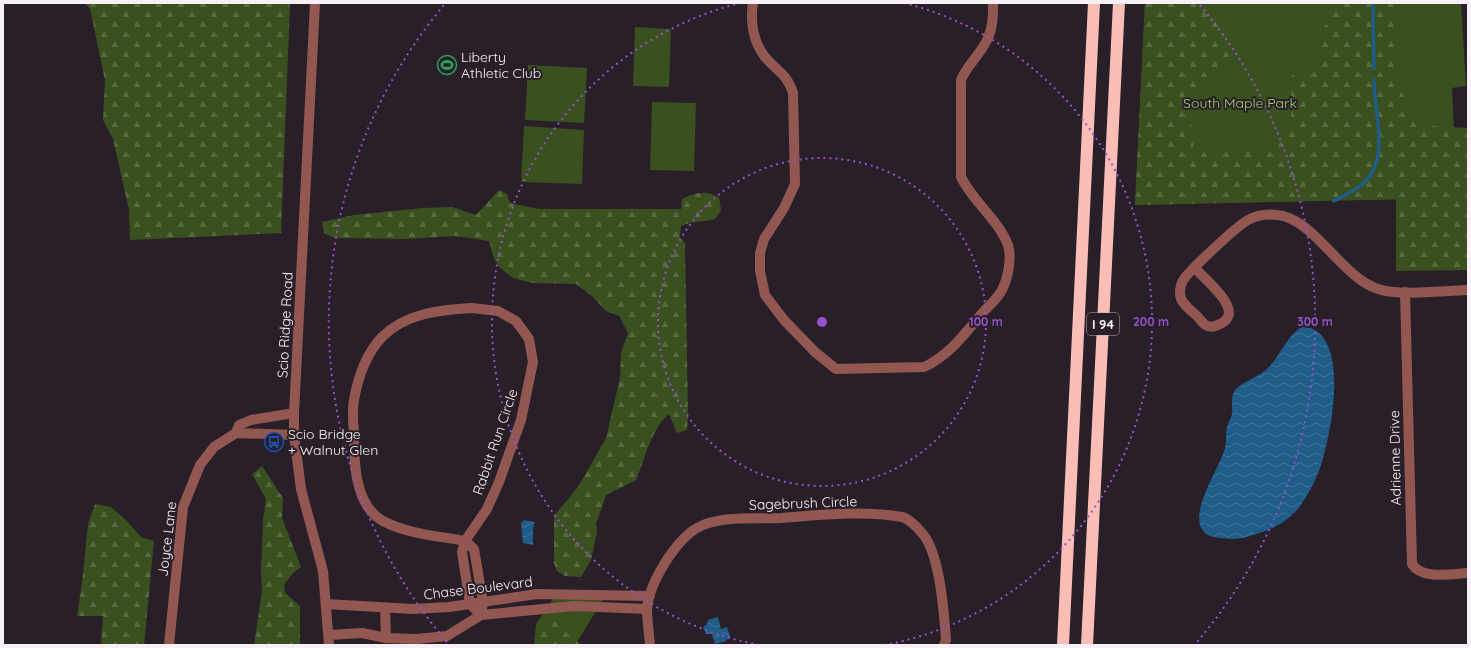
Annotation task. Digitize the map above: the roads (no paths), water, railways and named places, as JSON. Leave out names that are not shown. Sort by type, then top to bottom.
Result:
[{"type":"highway","name":"I 94","points":[[1063,645],[1094,3]]},
{"type":"highway","name":"I 94","points":[[1088,645],[1119,3]]},
{"type":"street","name":"Scio Ridge Road","points":[[316,3],[294,435],[301,489],[323,571],[329,640]]},
{"type":"street","points":[[753,3],[751,17],[755,38],[764,56],[789,80],[793,94],[795,184],[784,208],[764,239],[760,253],[760,271],[765,295],[776,311],[790,326],[815,352],[836,369],[924,367],[935,362],[952,348],[1002,290],[1009,268],[1008,246],[999,228],[967,189],[962,177],[961,80],[966,69],[987,40],[993,20],[993,3]]},
{"type":"street","points":[[1195,268],[1229,305],[1229,314],[1226,320],[1212,327],[1204,325],[1182,300],[1180,295],[1181,285],[1184,279],[1195,268],[1247,220],[1261,215],[1277,215],[1288,217],[1300,223],[1352,273],[1377,289],[1391,292],[1468,290]]},
{"type":"street","name":"Adrienne Drive","points":[[1405,292],[1412,564],[1415,570],[1427,574],[1468,573]]},
{"type":"street","name":"Rabbit Run Circle","points":[[465,542],[411,531],[382,521],[370,509],[360,490],[354,464],[354,401],[364,363],[382,338],[404,321],[424,314],[440,310],[472,308],[498,311],[516,321],[530,340],[533,362],[521,420],[499,482],[487,509],[465,542],[462,552],[470,604]]},
{"type":"street","name":"Joyce Lane","points":[[169,645],[182,507],[200,465],[214,447],[236,433],[239,425],[251,420],[294,413]]},
{"type":"street","points":[[236,433],[294,435]]},
{"type":"street","name":"Sagebrush Circle","points":[[650,645],[647,609],[650,596],[663,564],[686,537],[698,528],[709,524],[739,518],[807,515],[871,515],[904,517],[922,532],[931,548],[943,602],[946,640],[944,645]]},
{"type":"street","points":[[465,542],[474,550],[483,602],[480,615]]},
{"type":"street","points":[[574,593],[574,606]]},
{"type":"street","name":"Chase Boulevard","points":[[326,604],[413,609],[470,604],[537,594],[574,593],[650,596]]},
{"type":"street","points":[[470,604],[480,615]]},
{"type":"street","name":"Chase Boulevard","points":[[329,640],[362,633],[386,638],[417,639],[447,636],[480,615],[574,606],[647,609]]},
{"type":"street","points":[[385,608],[386,638]]},
{"type":"water","points":[[1304,326],[1319,333],[1328,347],[1333,365],[1333,410],[1325,450],[1316,477],[1307,496],[1299,507],[1290,517],[1279,525],[1243,538],[1230,539],[1214,537],[1204,531],[1199,522],[1200,510],[1225,448],[1227,427],[1232,414],[1233,393],[1237,388],[1268,368],[1293,334]]},
{"type":"water","points":[[524,520],[535,522],[533,528],[533,545],[523,543],[521,523]]},
{"type":"water","points":[[718,617],[721,629],[727,627],[730,636],[726,641],[715,644],[712,634],[706,634],[703,627],[707,624],[708,620]]},
{"type":"waterway","points":[[1373,3],[1374,69]]},
{"type":"waterway","points":[[1334,201],[1356,189],[1366,181],[1373,171],[1377,161],[1379,138],[1374,80]]},
{"type":"place","name":"Liberty Athletic Club","points":[[447,65]]},
{"type":"place","name":"Scio Bridge + Walnut Glen","points":[[274,442]]},
{"type":"park label","name":"South Maple Park","points":[[1240,103]]}]
